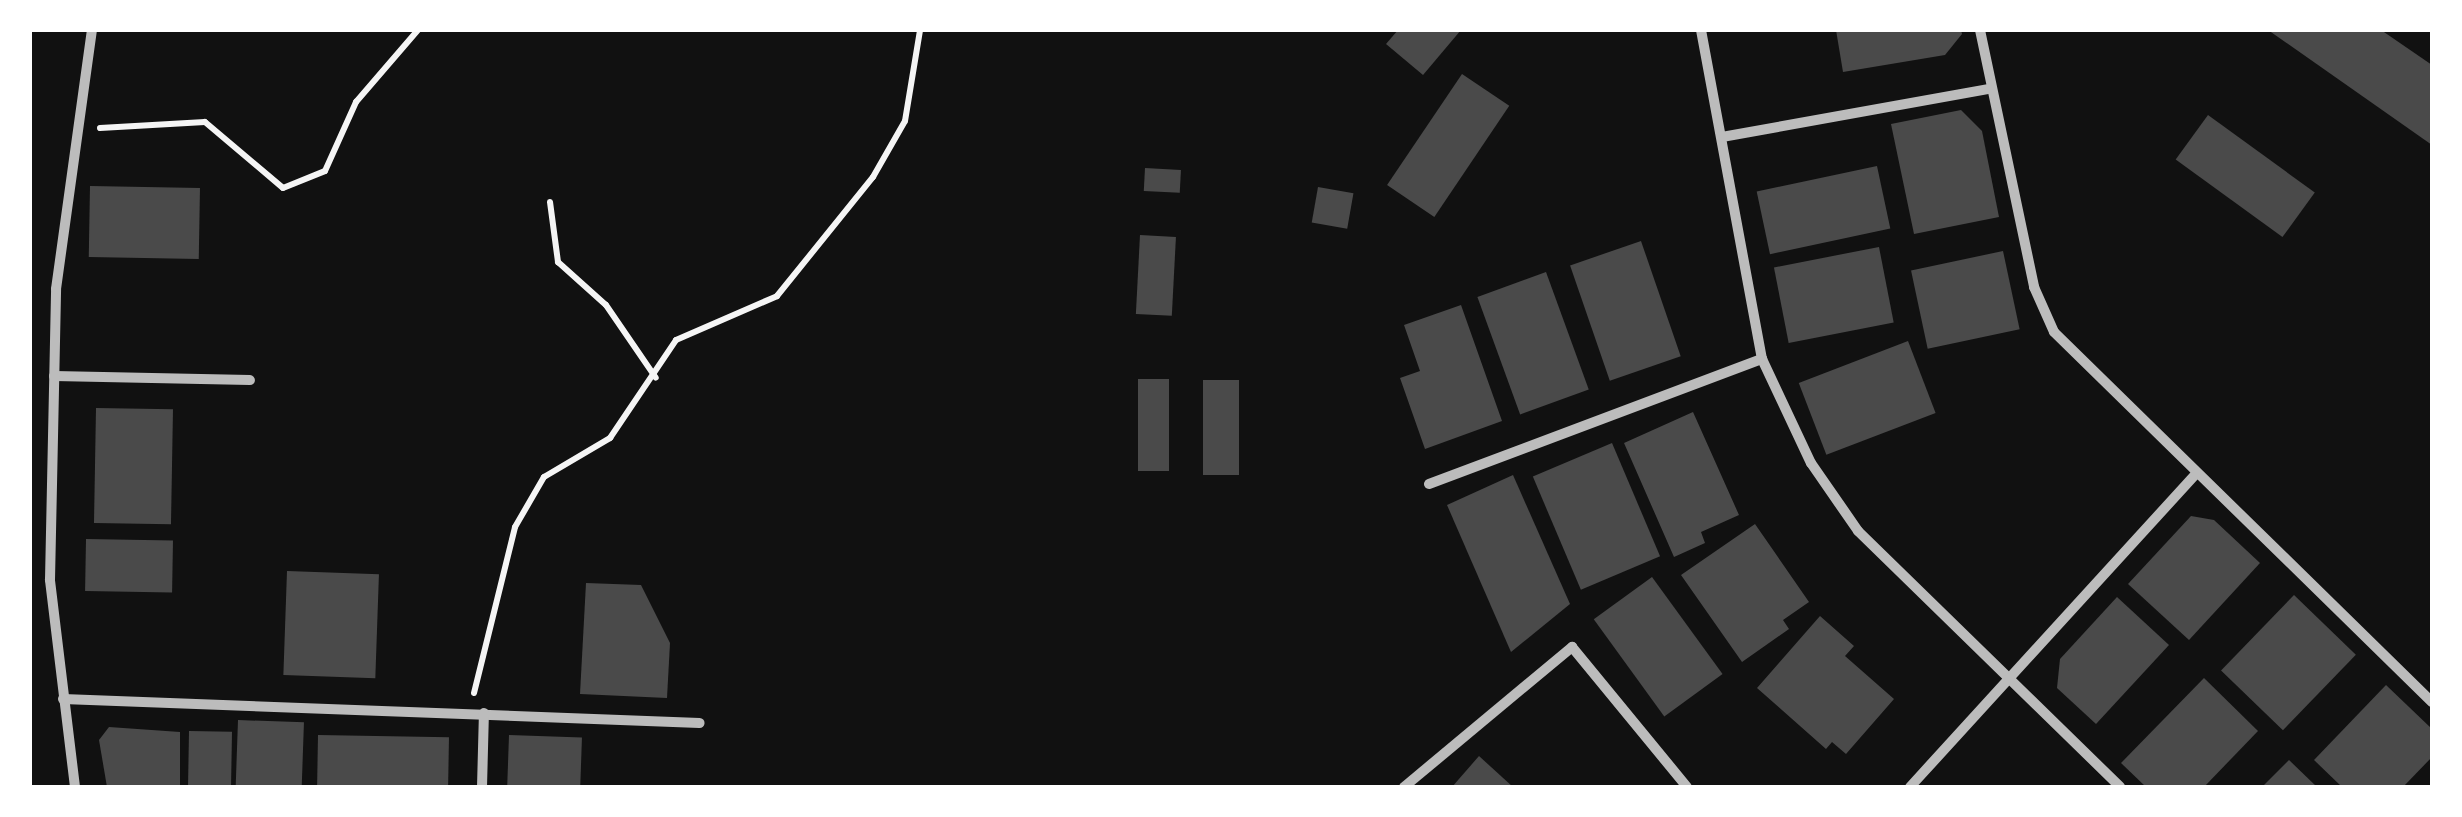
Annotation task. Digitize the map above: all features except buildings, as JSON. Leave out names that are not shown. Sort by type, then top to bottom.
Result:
[{"type":"street","points":[[75,787],[50,580],[54,376],[56,290],[74,129],[92,30]]},
{"type":"street","points":[[1701,30],[1762,359],[1811,463],[1858,531],[2120,787]]},
{"type":"street","points":[[1980,30],[1988,89],[2034,287],[2054,332],[2195,475],[2432,702]]},
{"type":"street","points":[[1722,137],[1988,89]]},
{"type":"street","points":[[1429,484],[1762,359]]},
{"type":"street","points":[[54,376],[250,380]]},
{"type":"street","points":[[1910,787],[2195,475]]},
{"type":"street","points":[[1404,787],[1572,647],[1687,787]]},
{"type":"street","points":[[63,700],[700,723]]},
{"type":"street","points":[[482,787],[484,714]]},
{"type":"path","points":[[74,129],[205,122],[283,188],[325,171],[356,102],[418,30]]},
{"type":"path","points":[[468,714],[515,527],[544,477],[610,438],[656,378],[676,340],[776,296],[873,177],[904,121],[920,30]]},
{"type":"path","points":[[550,202],[558,262],[606,305],[656,378]]}]
